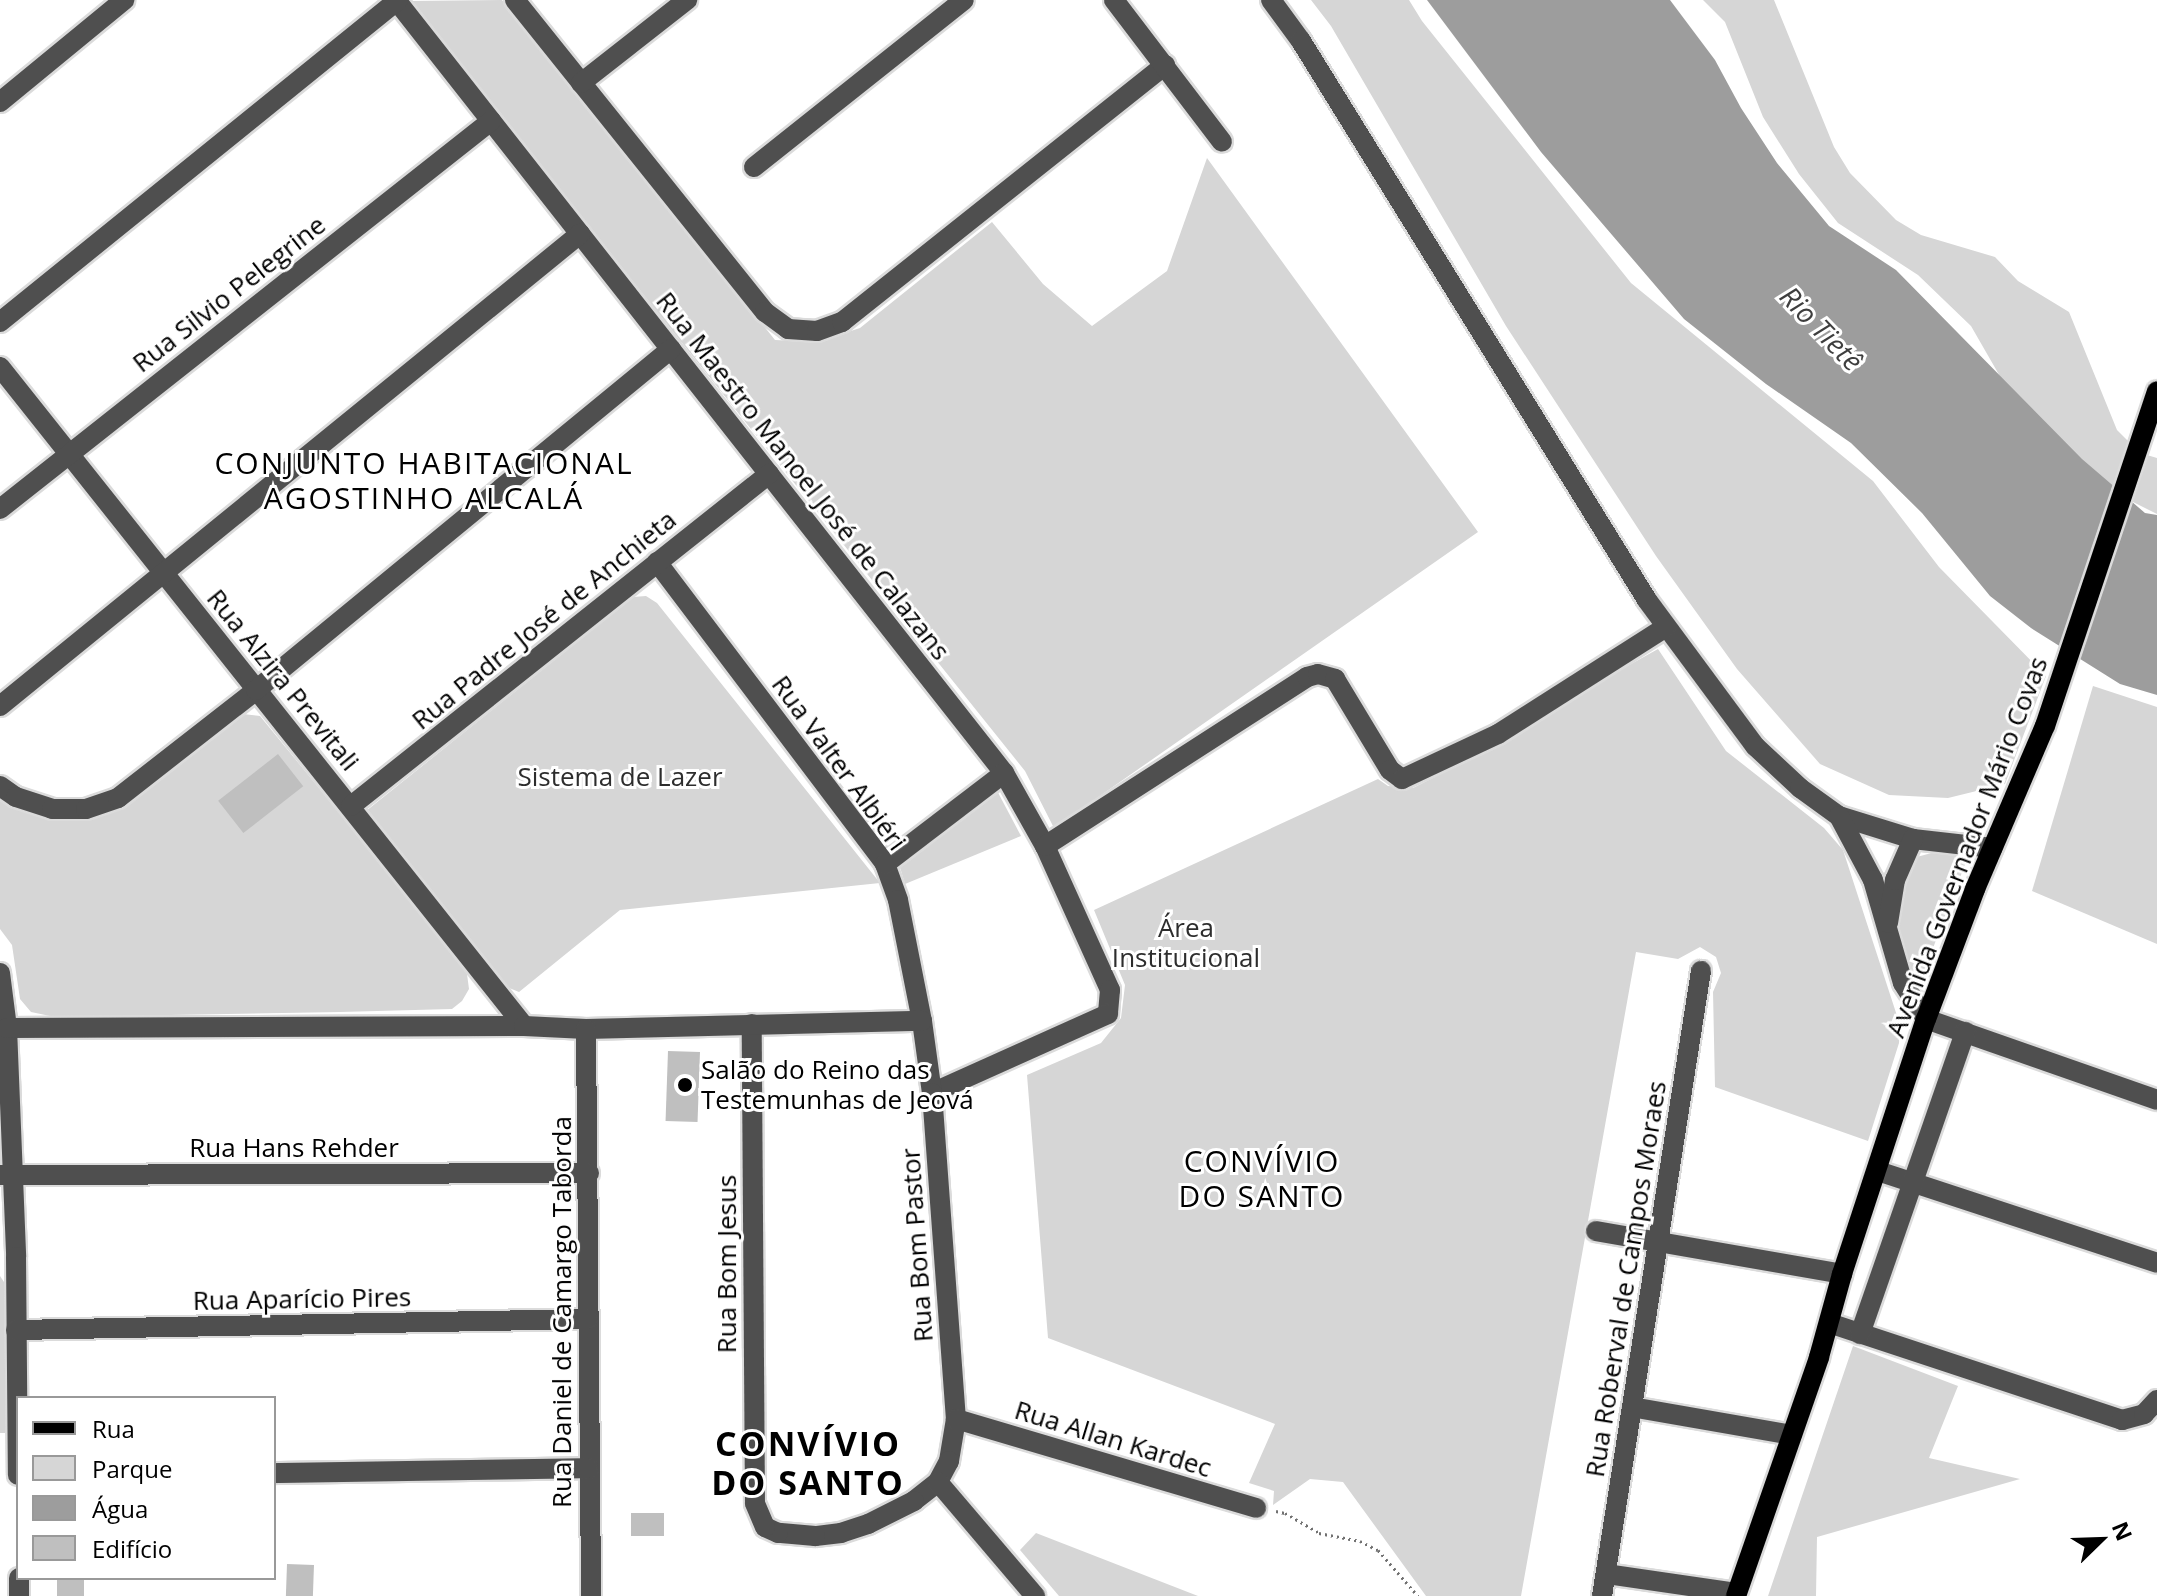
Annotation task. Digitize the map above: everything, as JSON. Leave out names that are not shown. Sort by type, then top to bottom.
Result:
[{"type":"main road","name":"Avenida Governador Mário Covas","points":[[1737,1594],[1829,1323],[1842,1274],[1926,1019],[1992,848],[2045,726],[2157,391]]},
{"type":"street","points":[[0,102],[124,0]]},
{"type":"street","points":[[0,322],[397,0]]},
{"type":"street","name":"Rua Maestro Manoel José de Calazans","points":[[397,0],[1004,773],[1045,846],[1110,990],[1108,1014],[932,1093]]},
{"type":"street","points":[[515,0],[765,312],[788,329],[817,331],[842,322],[1165,65]]},
{"type":"street","points":[[581,83],[687,0]]},
{"type":"street","points":[[754,167],[964,0]]},
{"type":"street","points":[[1114,0],[1222,142]]},
{"type":"street","points":[[1271,0],[1301,41],[1666,627],[1755,746],[1800,788],[1839,816],[1913,839],[1992,848]]},
{"type":"street","name":"Rua Silvio Pelegrine","points":[[0,509],[491,121]]},
{"type":"street","points":[[0,706],[165,575],[580,234]]},
{"type":"street","points":[[0,786],[16,797],[52,809],[86,809],[118,798],[256,690],[671,349]]},
{"type":"street","name":"Rua Alzira Previtali","points":[[0,367],[524,1026]]},
{"type":"street","name":"Rua Padre José de Anchieta","points":[[351,806],[769,474]]},
{"type":"street","name":"Rua Valter Albiéri","points":[[657,562],[885,864],[898,900],[922,1021]]},
{"type":"street","points":[[1045,846],[1307,677],[1318,674],[1335,679],[1390,770],[1402,779],[1498,734],[1666,627]]},
{"type":"street","points":[[885,864],[1004,773]]},
{"type":"street","points":[[1839,816],[1873,880],[1903,983],[1926,1019],[2157,1100]]},
{"type":"street","points":[[1887,933],[1895,880],[1913,839]]},
{"type":"street","name":"Rua Roberval de Campos Moraes","points":[[1602,1596],[1701,971]]},
{"type":"street","points":[[0,973],[7,1028],[8,1255],[16,1330],[8,1444],[16,1469]]},
{"type":"street","points":[[7,1028],[524,1026],[586,1029],[922,1021]]},
{"type":"street","name":"Rua Bom Pastor","points":[[922,1021],[932,1093],[956,1419],[949,1461],[938,1482]]},
{"type":"street","name":"Rua Bom Jesus","points":[[752,1024],[755,1503],[765,1527],[778,1533],[815,1536],[841,1533],[868,1524],[914,1501],[938,1482]]},
{"type":"street","name":"Rua Daniel de Camargo Taborda","points":[[586,1029],[591,1596]]},
{"type":"street","points":[[1860,1334],[1965,1032]]},
{"type":"street","points":[[1878,1171],[2157,1263]]},
{"type":"street","name":"Rua Hans Rehder","points":[[6,1175],[589,1173]]},
{"type":"street","points":[[1596,1231],[1842,1274]]},
{"type":"street","name":"Rua Aparício Pires","points":[[16,1330],[588,1319]]},
{"type":"street","points":[[1829,1323],[2122,1420],[2144,1414],[2157,1400]]},
{"type":"street","points":[[1632,1407],[1792,1435]]},
{"type":"street","name":"Rua Allan Kardec","points":[[956,1419],[1256,1508]]},
{"type":"street","points":[[276,1473],[588,1468]]},
{"type":"street","points":[[938,1482],[1035,1596]]},
{"type":"street","points":[[1607,1574],[1737,1594]]},
{"type":"path","points":[[1256,1508],[1285,1513],[1319,1533],[1360,1541],[1378,1550],[1418,1596]]},
{"type":"green space","points":[[502,0],[775,340],[817,342],[860,328],[992,222],[1043,284],[1092,326],[1167,271],[1207,158],[1478,532],[1054,828],[1025,771],[408,1]]},
{"type":"green space","points":[[1311,0],[1409,0],[1422,21],[1631,283],[1873,481],[1939,567],[2046,676],[2005,784],[1948,798],[1889,795],[1820,764],[1737,669],[1656,556],[1506,326],[1331,26]]},
{"type":"green space","points":[[1703,0],[1774,0],[1834,147],[1850,173],[1896,220],[1921,235],[1995,257],[2018,281],[2069,312],[2117,430],[2140,453],[2157,458],[2157,514],[2125,498],[2059,479],[1971,326],[1918,275],[1838,223],[1799,174],[1763,117],[1725,22]]},
{"type":"green space","name":"Sistema de Lazer","points":[[646,596],[657,603],[880,883],[620,910],[519,992],[497,983],[366,811],[633,597]]},
{"type":"green space","name":"Área Institucional","points":[[1658,649],[1726,751],[1824,828],[1843,850],[1900,1025],[1899,1043],[1868,1141],[1715,1087],[1713,992],[1721,973],[1716,957],[1700,947],[1678,959],[1636,952],[1521,1596],[1426,1596],[1343,1482],[1310,1479],[1273,1505],[1274,1491],[1249,1483],[1275,1424],[1048,1338],[1027,1075],[1101,1043],[1121,1018],[1125,985],[1094,910],[1378,779],[1388,786],[1413,788],[1472,758],[1552,708]]},
{"type":"green space","points":[[2093,686],[2157,707],[2157,944],[2032,891]]},
{"type":"green space","points":[[243,714],[260,716],[459,959],[467,974],[469,989],[462,1001],[452,1009],[340,1012],[55,1017],[31,1012],[20,999],[12,945],[0,929],[0,796],[52,818],[84,820],[111,811],[143,794]]},
{"type":"green space","points":[[995,787],[1021,836],[905,884],[898,861]]},
{"type":"green space","points":[[1950,848],[1962,853],[1966,862],[1920,982],[1915,985],[1905,965],[1897,925],[1905,880],[1913,858]]},
{"type":"green space","points":[[0,1276],[8,1288],[11,1428],[5,1433],[0,1433]]},
{"type":"green space","points":[[1853,1346],[1958,1386],[1929,1458],[2020,1479],[1817,1537],[1816,1596],[1768,1596]]},
{"type":"green space","points":[[1036,1533],[1198,1596],[1059,1596],[1020,1550]]},
{"type":"water","name":"Rio Tietê","points":[[1427,0],[1670,0],[1715,60],[1741,108],[1777,163],[1829,226],[1896,270],[2082,459],[2145,513],[2157,515],[2157,695],[2120,684],[2031,628],[1990,596],[1922,513],[1851,443],[1766,384],[1684,319],[1541,152]]},
{"type":"building","points":[[278,754],[303,786],[243,833],[218,801]]},
{"type":"building","name":"Salão do Reino das Testemunhas de Jeová","points":[[668,1051],[700,1052],[698,1122],[666,1121]]},
{"type":"building","points":[[631,1513],[664,1513],[664,1536],[631,1536]]},
{"type":"building","points":[[287,1564],[314,1565],[313,1596],[286,1596]]},
{"type":"building","points":[[57,1580],[84,1580],[84,1596],[57,1596]]},
{"type":"place","name":"Salão do Reino das Testemunhas de Jeová","points":[[685,1085]]},
{"type":"district","name":"CONJUNTO HABITACIONAL AGOSTINHO ALCALÁ","points":[[424,480]]},
{"type":"district","name":"CONVÍVIO DO SANTO","points":[[1262,1178]]},
{"type":"district","name":"CONVÍVIO DO SANTO","points":[[808,1462]]}]
